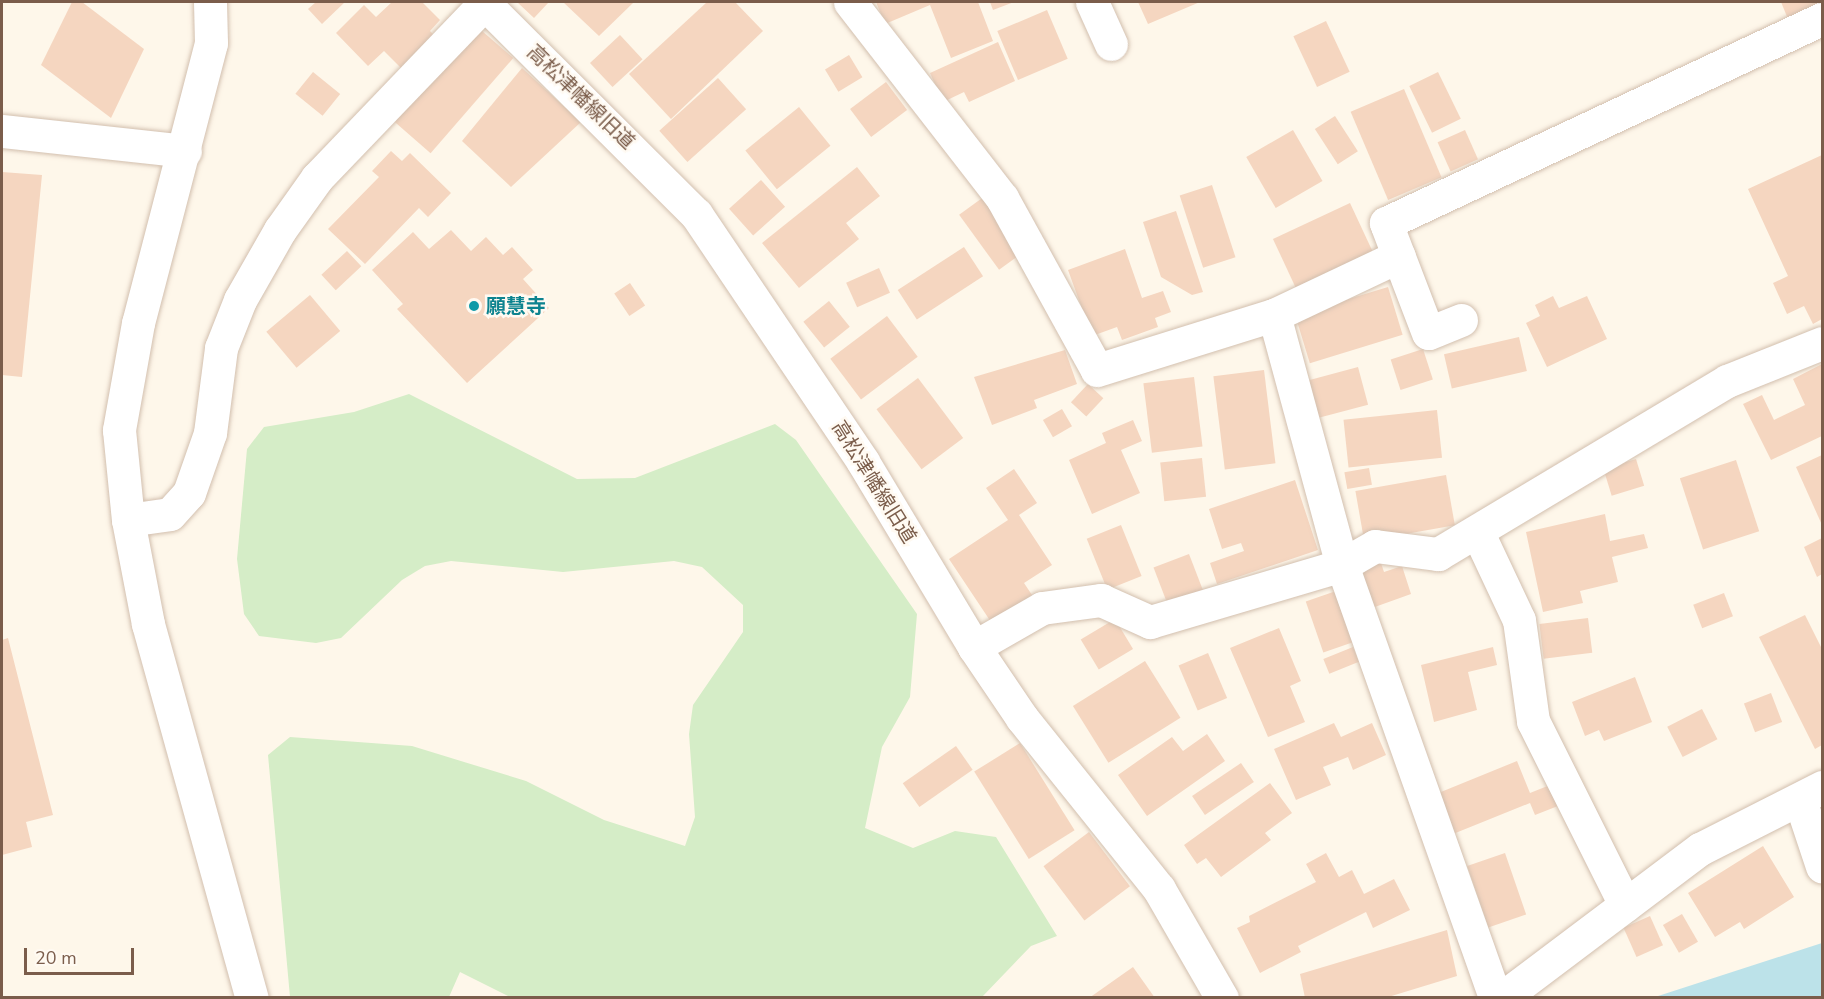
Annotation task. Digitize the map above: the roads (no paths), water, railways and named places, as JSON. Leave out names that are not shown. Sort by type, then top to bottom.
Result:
[{"type":"street","points":[[210,2],[211,43],[185,151],[138,323],[119,430],[128,520],[148,624],[252,998]]},
{"type":"street","points":[[128,520],[170,514],[189,493],[210,433],[221,348],[240,300],[280,230],[317,178],[485,2]]},
{"type":"street","name":"高松津幡線旧道","points":[[485,2],[696,214],[863,462],[974,647],[1022,718],[1159,889],[1222,998]]},
{"type":"street","points":[[850,2],[1002,198],[1097,370],[1274,315],[1399,256]]},
{"type":"street","points":[[1092,2],[1111,44]]},
{"type":"street","points":[[1461,320],[1428,333],[1386,223],[1822,19]]},
{"type":"street","points":[[2,131],[185,151]]},
{"type":"street","points":[[1274,315],[1342,565],[1495,998]]},
{"type":"street","points":[[974,647],[1042,608],[1101,600],[1150,622],[1342,565],[1376,546],[1438,554],[1478,534],[1496,517],[1727,381],[1822,343]]},
{"type":"street","points":[[1478,534],[1519,620],[1533,721],[1625,905]]},
{"type":"street","points":[[1502,998],[1700,849],[1811,794],[1822,866]]},
{"type":"water","points":[[1822,943],[1822,997],[1655,997]]},
{"type":"place","name":"願慧寺","points":[[474,306]]}]
